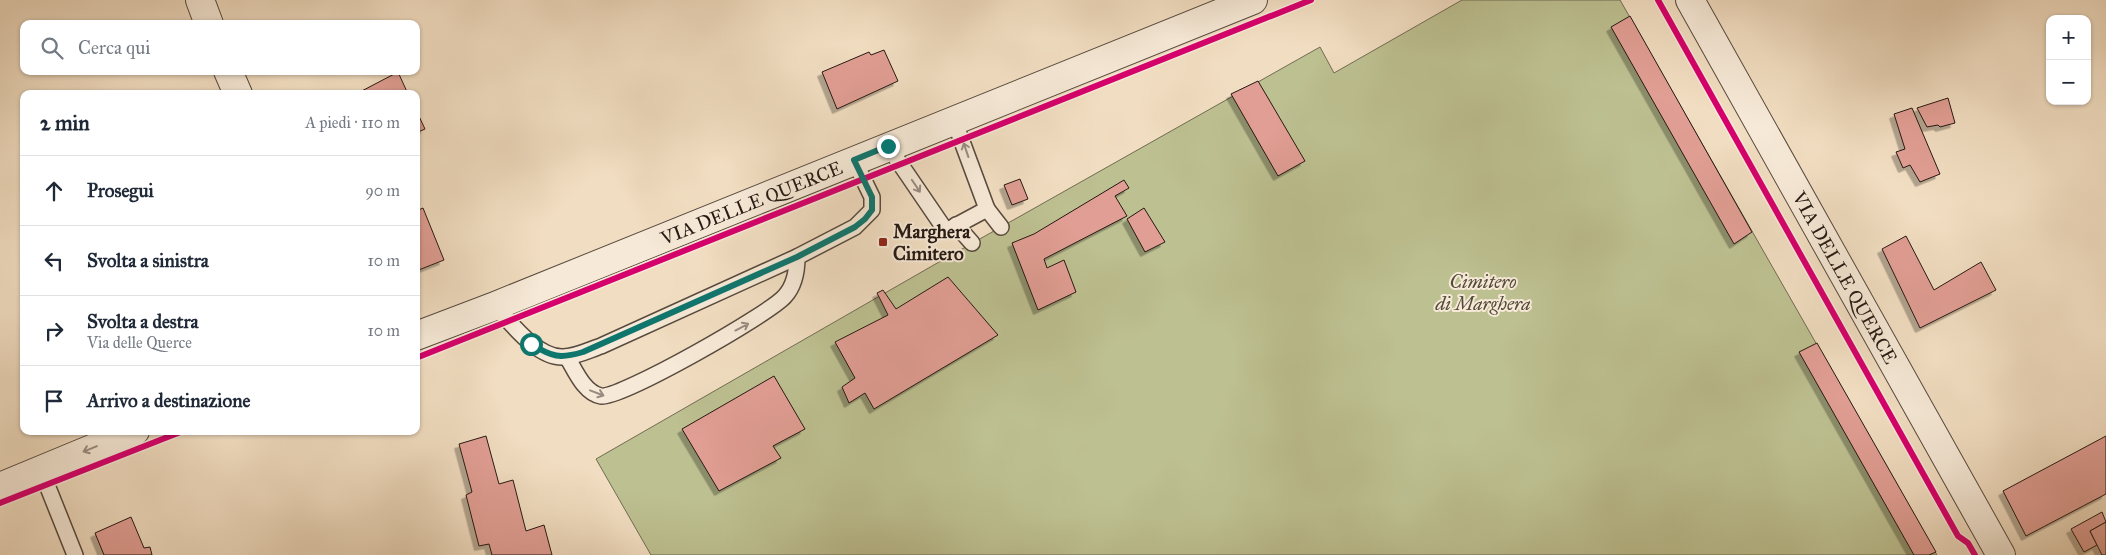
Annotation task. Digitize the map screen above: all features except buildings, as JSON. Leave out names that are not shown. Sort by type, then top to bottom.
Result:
[{"type":"street","points":[[200,0],[208,20]]},
{"type":"street","name":"VIA DELLE QUERCE","points":[[420,334],[495,306],[1253,0]]},
{"type":"street","name":"VIA DELLE QUERCE","points":[[1690,0],[2001,555]]},
{"type":"street","points":[[230,75],[236,90]]},
{"type":"street","points":[[0,487],[126,435]]},
{"type":"lane","points":[[954,120],[987,210],[1001,227]]},
{"type":"lane","points":[[888,146],[946,231],[987,210]]},
{"type":"lane","points":[[495,306],[531,344],[558,357],[567,357],[601,346],[797,257],[855,227],[872,210],[872,197],[854,160]]},
{"type":"lane","points":[[956,225],[972,243]]},
{"type":"lane","points":[[567,357],[585,386],[598,395],[606,396],[632,386],[750,323],[775,306],[786,296],[795,280],[797,257]]},
{"type":"lane","points":[[41,470],[75,555]]},
{"type":"green space","name":"Cimitero di Marghera","points":[[1462,0],[1620,0],[1937,555],[651,555],[596,459],[939,262],[1320,47],[1334,73]]},
{"type":"cycle path","points":[[420,356],[1311,0]]},
{"type":"cycle path","points":[[1658,0],[1958,536],[1968,543],[1975,555]]},
{"type":"cycle path","points":[[0,503],[173,435]]},
{"type":"place","name":"Marghera Cimitero","points":[[883,242]]},
{"type":"route","points":[[531,344],[544,352],[558,357],[567,357],[601,346],[797,257],[855,227],[872,210],[872,197],[854,160],[888,146]]}]
